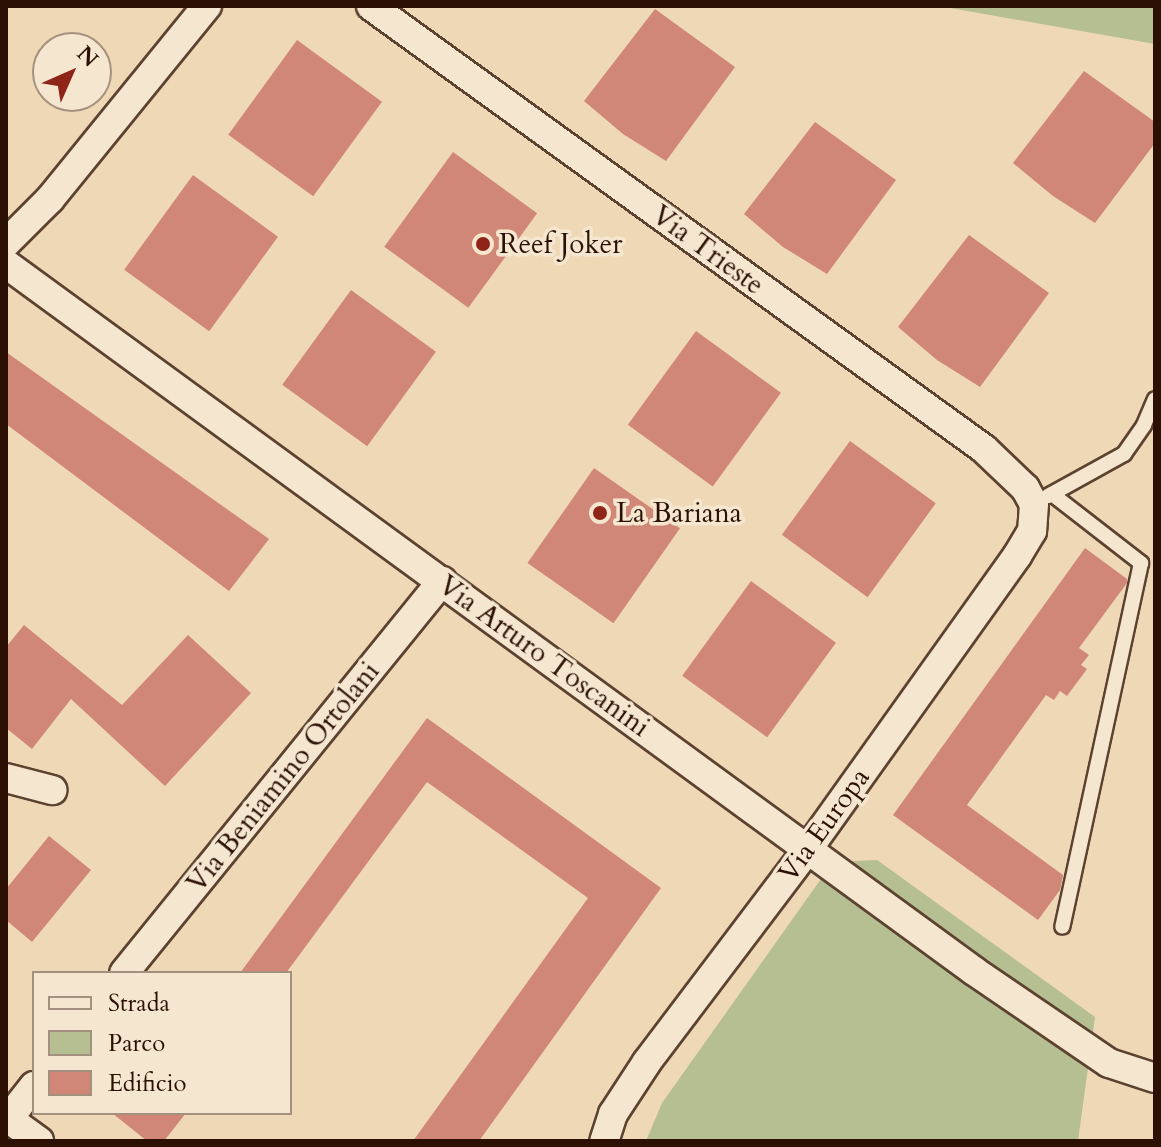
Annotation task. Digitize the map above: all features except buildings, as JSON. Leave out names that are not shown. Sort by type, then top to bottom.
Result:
[{"type":"street","points":[[6,243],[50,199],[207,6]]},
{"type":"street","name":"Via Trieste","points":[[371,6],[984,449],[1025,488],[1043,499]]},
{"type":"street","name":"Via Arturo Toscanini","points":[[6,264],[999,989],[1109,1063],[1155,1078]]},
{"type":"street","name":"Via Europa","points":[[604,1141],[613,1114],[647,1062],[808,849],[1017,556],[1032,531],[1043,499]]},
{"type":"street","name":"Via Beniamino Ortolani","points":[[126,971],[442,581]]},
{"type":"street","points":[[6,778],[52,790]]},
{"type":"street","name":"Via Arturo Toscanini","points":[[1084,1046],[1155,1056]]},
{"type":"street","points":[[32,1088],[7,1118],[39,1141]]},
{"type":"lane","points":[[1062,927],[1141,563],[1043,499],[1124,454],[1144,425],[1155,399]]},
{"type":"green space","points":[[939,6],[1155,6],[1155,44]]},
{"type":"green space","points":[[877,860],[1095,1017],[1078,1141],[646,1141],[662,1103],[833,862]]},
{"type":"place","name":"Reef Joker","points":[[483,244]]},
{"type":"place","name":"La Bariana","points":[[600,513]]}]
